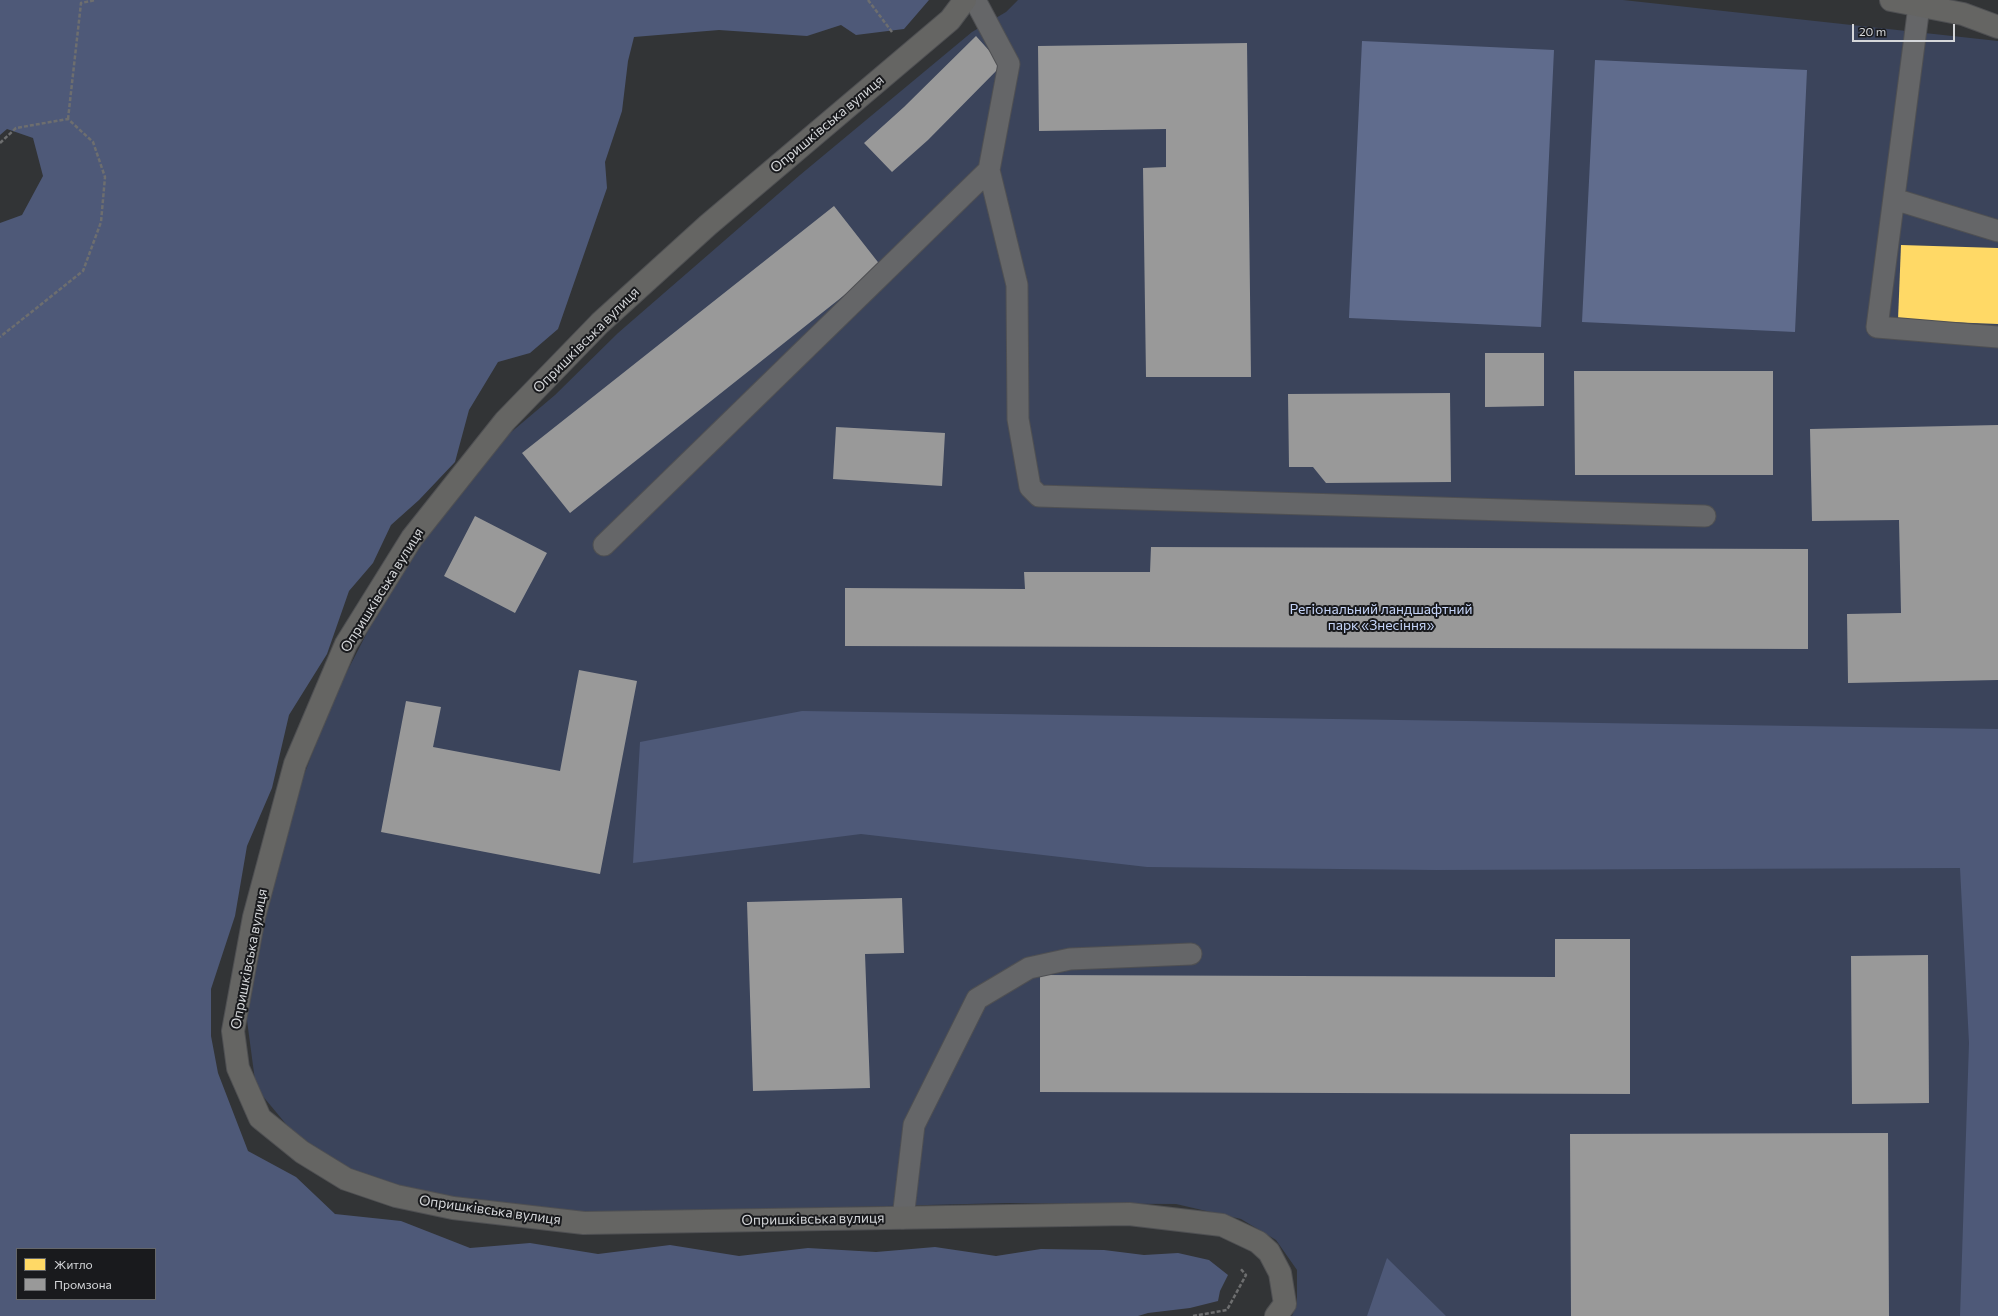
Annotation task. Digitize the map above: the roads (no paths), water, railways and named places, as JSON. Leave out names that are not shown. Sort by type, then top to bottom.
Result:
[{"type":"main road","name":"Опришківська вулиця","points":[[966,0],[950,20],[708,225],[600,322],[505,421],[412,538],[346,644],[295,764],[254,917],[233,1031],[238,1068],[260,1118],[302,1152],[346,1179],[396,1196],[453,1208],[584,1223],[1129,1214],[1222,1225],[1258,1242],[1269,1252],[1280,1273],[1285,1304],[1276,1316]]},
{"type":"main road","points":[[1891,0],[1963,14],[1998,27]]},
{"type":"lane","points":[[975,0],[1009,64],[988,170],[1017,285],[1018,419],[1030,487],[1039,496],[1705,516]]},
{"type":"lane","points":[[1919,6],[1877,327],[1998,337]]},
{"type":"lane","points":[[604,545],[988,170]]},
{"type":"lane","points":[[1894,199],[1998,230]]},
{"type":"lane","points":[[903,1218],[914,1125],[977,999],[1029,968],[1070,959],[1191,954]]},
{"type":"park label","name":"Регіональний ландшафтний парк «Знесіння»","points":[[1381,618]]}]
